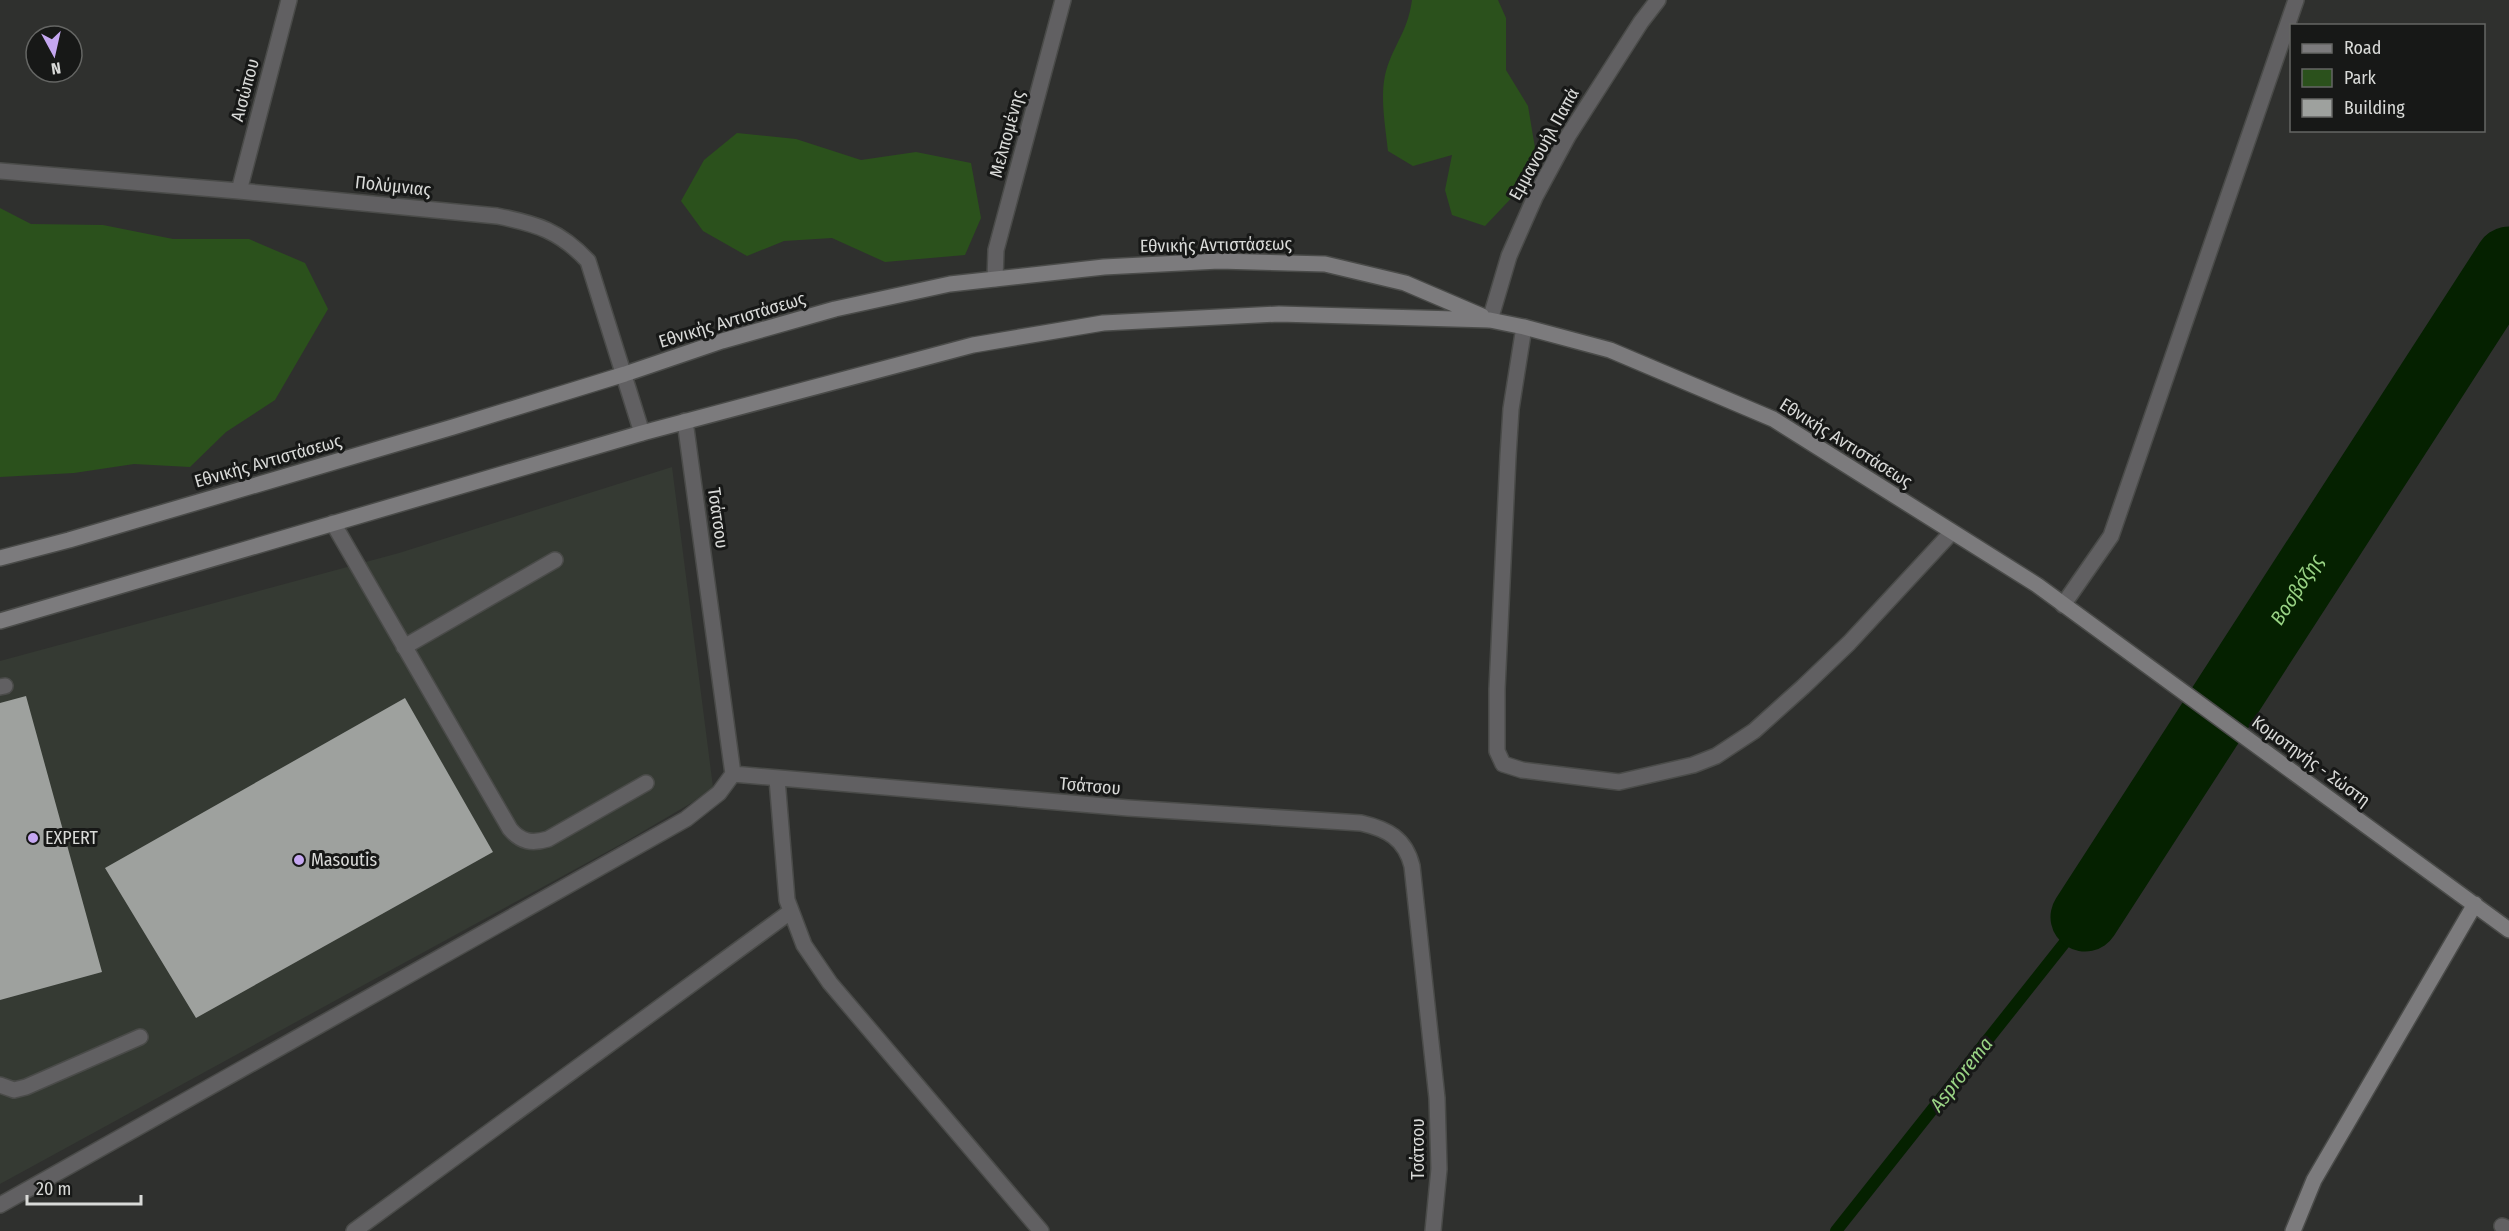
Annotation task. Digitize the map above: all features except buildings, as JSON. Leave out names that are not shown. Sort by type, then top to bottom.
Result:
[{"type":"main road","name":"Εθνικής Αντιστάσεως","points":[[0,558],[136,520],[625,374],[722,341],[835,309],[950,284],[1104,267],[1219,261],[1325,264],[1405,283],[1490,320]]},
{"type":"main road","name":"Εθνικής Αντιστάσεως","points":[[0,621],[642,433],[973,345],[1103,322],[1279,314],[1490,320],[1610,350],[1773,419],[1952,532],[2090,624]]},
{"type":"main road","name":"Κομοτηνής - Σώστη","points":[[2090,624],[2509,930]]},
{"type":"main road","points":[[2292,1231],[2314,1180],[2475,904]]},
{"type":"street","name":"Αισώπου","points":[[238,191],[289,0]]},
{"type":"street","name":"Μελπομένης","points":[[995,279],[996,250],[1063,0]]},
{"type":"street","name":"Εμμανουήλ Παπά","points":[[1490,320],[1509,256],[1534,197],[1568,136],[1641,22],[1658,0]]},
{"type":"street","points":[[2063,604],[2111,536],[2296,0]]},
{"type":"street","name":"Πολύμνιας","points":[[0,171],[497,216],[552,230],[573,244],[588,261],[642,433]]},
{"type":"street","points":[[1524,327],[1511,409],[1508,456],[1497,689],[1497,751],[1503,764],[1522,770],[1619,782],[1693,765],[1716,756],[1754,731],[1803,687],[1849,643],[1952,532]]},
{"type":"street","name":"Τσάτσου","points":[[686,422],[733,774],[1128,808],[1361,823],[1393,834],[1405,847],[1412,866],[1437,1098],[1438,1169],[1433,1231]]},
{"type":"street","points":[[333,523],[516,837],[527,842],[538,843],[548,839],[646,783]]},
{"type":"street","points":[[404,647],[555,560]]},
{"type":"street","points":[[0,1205],[686,819],[719,794],[733,774]]},
{"type":"street","points":[[777,779],[783,868],[790,912],[804,945],[830,983],[1041,1231]]},
{"type":"street","points":[[354,1231],[790,912]]},
{"type":"street","points":[[0,1085],[14,1090],[26,1087],[140,1037]]},
{"type":"shaded area","points":[[672,467],[713,787],[693,802],[625,842],[0,1184],[0,661],[399,553]]},
{"type":"green space","points":[[1412,0],[1498,0],[1506,18],[1506,70],[1528,106],[1535,148],[1518,191],[1485,226],[1452,215],[1445,190],[1452,155],[1413,166],[1388,151],[1383,106],[1384,83],[1389,62],[1403,32]]},
{"type":"green space","points":[[737,133],[796,139],[861,160],[916,152],[971,163],[981,218],[965,255],[885,262],[832,238],[784,241],[747,256],[703,231],[681,201],[704,160]]},
{"type":"green space","points":[[0,208],[31,224],[103,225],[173,239],[249,239],[305,263],[328,309],[275,400],[226,432],[190,467],[134,464],[74,473],[0,477]]},
{"type":"waterway","name":"Βοσβόζης","points":[[2085,917],[2509,261]]},
{"type":"waterway","name":"Asprorema","points":[[1836,1231],[2085,917]]},
{"type":"place","name":"EXPERT","points":[[33,838]]},
{"type":"place","name":"Masoutis","points":[[299,860]]}]
